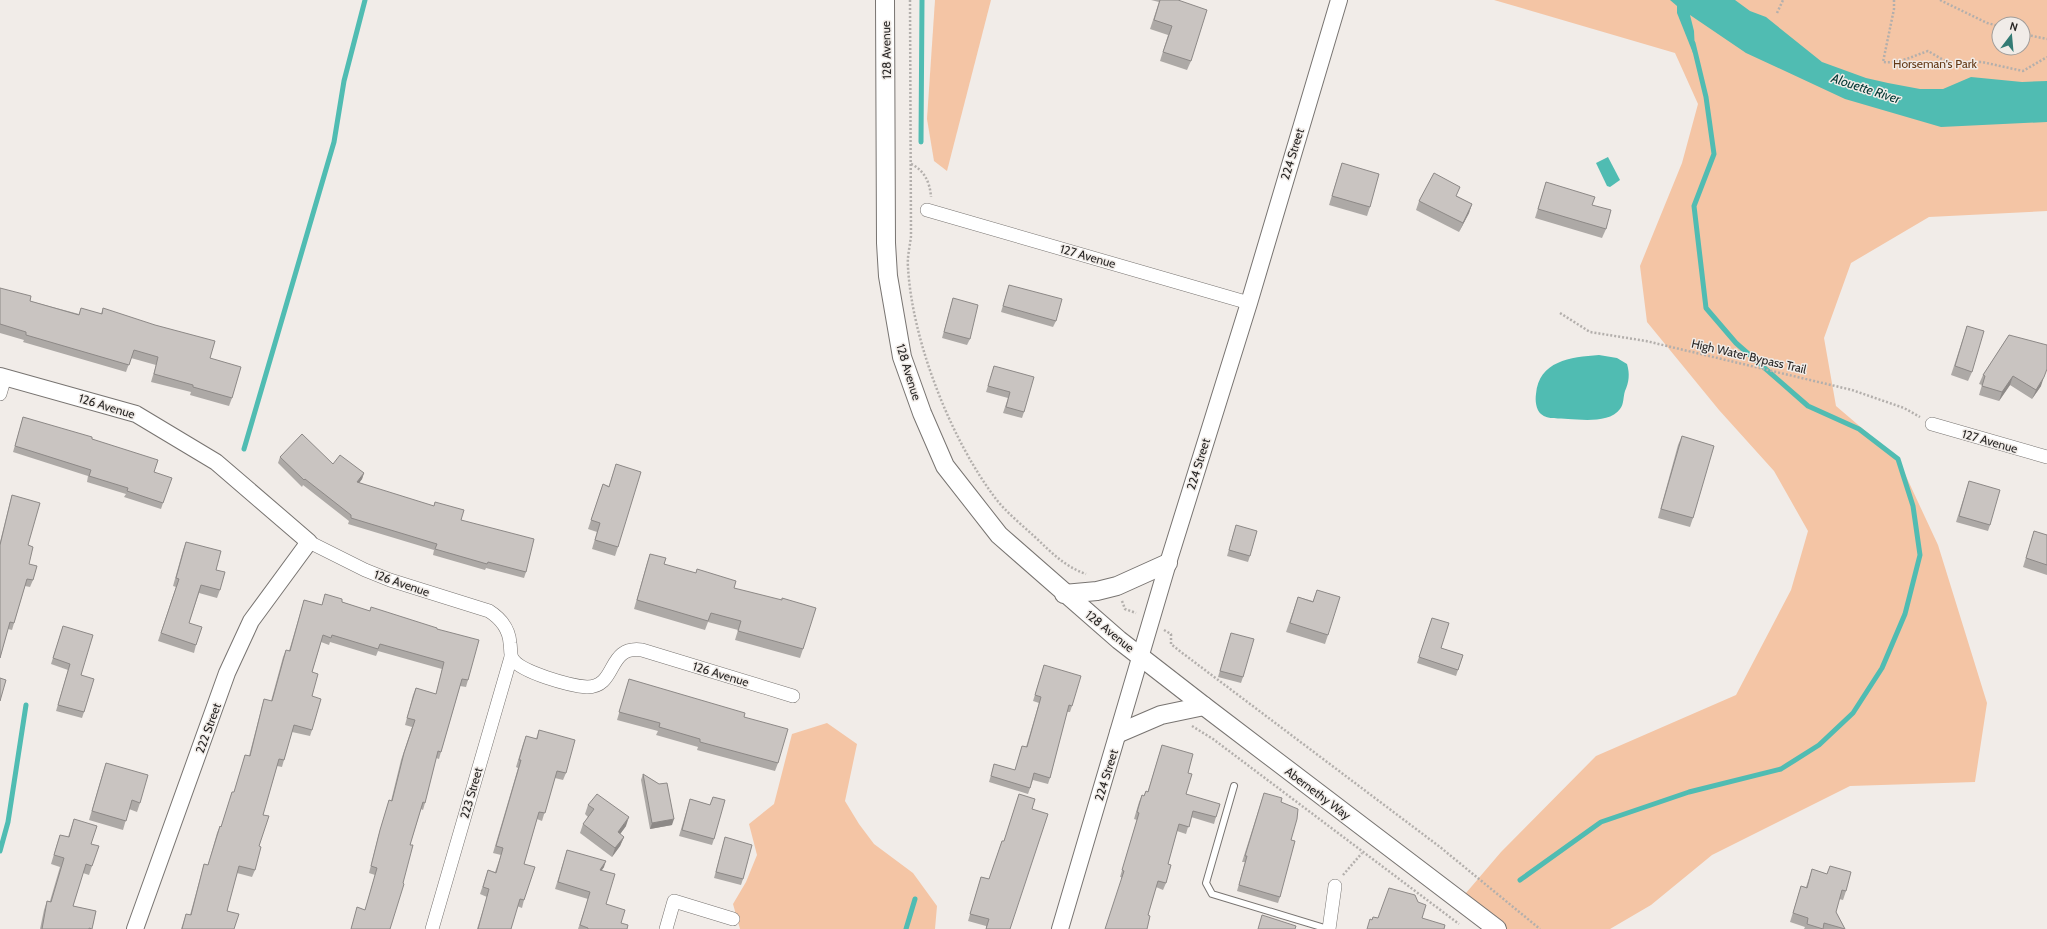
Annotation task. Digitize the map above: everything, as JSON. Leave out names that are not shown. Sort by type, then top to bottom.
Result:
[{"type":"main road","name":"128 Avenue","points":[[885,0],[886,243],[888,276],[902,357],[922,413],[945,466],[999,535],[1064,594],[1119,640],[1140,655]]},
{"type":"main road","points":[[1064,594],[1097,591],[1117,586],[1168,563]]},
{"type":"main road","name":"Abernethy Way","points":[[1140,655],[1204,706],[1497,929]]},
{"type":"main road","points":[[1119,733],[1161,715],[1204,706]]},
{"type":"street","name":"224 Street","points":[[1060,929],[1119,733],[1140,655],[1249,303],[1339,0]]},
{"type":"street","name":"127 Avenue","points":[[929,211],[1249,303]]},
{"type":"street","points":[[0,394],[2,376]]},
{"type":"street","name":"126 Avenue","points":[[2,376],[136,414],[216,462],[309,542],[365,570],[390,580],[489,611],[502,621],[510,638],[512,657],[517,664],[527,671],[586,687],[595,686],[602,682],[620,655],[626,650],[642,650],[793,696]]},
{"type":"street","name":"127 Avenue","points":[[1932,424],[2047,458]]},
{"type":"street","name":"222 Street","points":[[135,929],[227,673],[241,640],[263,602],[309,542]]},
{"type":"street","name":"223 Street","points":[[432,929],[512,657]]},
{"type":"street","points":[[1328,929],[1335,886]]},
{"type":"street","points":[[666,929],[674,901],[733,919]]},
{"type":"lane","points":[[1234,786],[1206,883],[1212,894],[1328,929]]},
{"type":"path","points":[[910,0],[911,236],[908,266],[917,327],[932,377],[958,436],[997,499],[1026,529],[1070,568],[1093,574]]},
{"type":"path","points":[[1777,13],[1783,0]]},
{"type":"path","points":[[1894,0],[1894,8],[1883,62],[1891,63],[1901,61],[1928,51],[1947,62],[1982,62],[2023,71],[2047,57]]},
{"type":"path","points":[[1940,0],[1991,24]]},
{"type":"path","points":[[2031,36],[2047,39]]},
{"type":"path","points":[[911,164],[920,168],[926,177],[931,194],[929,211]]},
{"type":"path","name":"High Water Bypass Trail","points":[[1560,313],[1590,332],[1646,341],[1852,390],[1904,408],[1932,424]]},
{"type":"path","points":[[1121,598],[1125,610],[1132,610]]},
{"type":"path","points":[[1166,632],[1171,634],[1171,644],[1440,847],[1540,929]]},
{"type":"path","points":[[1191,726],[1213,739],[1362,853],[1460,925]]},
{"type":"path","points":[[1335,886],[1362,853]]},
{"type":"green space","points":[[935,0],[991,0],[947,171],[934,161],[927,119]]},
{"type":"green space","name":"Horseman's Park","points":[[1494,0],[2047,0],[2047,211],[1929,217],[1851,263],[1824,338],[1836,406],[1898,459],[1938,545],[1987,703],[1975,782],[1850,786],[1712,855],[1651,905],[1610,929],[1497,929],[1460,900],[1501,852],[1596,756],[1736,695],[1791,590],[1808,531],[1774,471],[1719,410],[1647,322],[1640,266],[1682,163],[1698,104],[1675,53]]},
{"type":"green space","points":[[827,723],[857,744],[845,801],[859,824],[874,844],[913,873],[937,906],[935,929],[740,929],[733,904],[746,882],[757,855],[749,824],[774,804],[792,734]]},
{"type":"water","name":"Alouette River","points":[[1670,0],[1735,0],[1750,11],[1766,17],[1822,62],[1866,78],[1888,83],[1920,89],[1943,89],[1971,77],[2022,82],[2047,81],[2047,122],[1941,127],[1845,99],[1746,53],[1690,15],[1694,31],[1695,51],[1693,53],[1677,13],[1677,6]]},
{"type":"water","points":[[1608,157],[1620,180],[1610,187],[1607,186],[1596,163]]},
{"type":"water","points":[[1599,355],[1617,358],[1627,364],[1629,371],[1628,381],[1622,405],[1616,413],[1603,419],[1581,420],[1547,417],[1539,412],[1536,396],[1538,383],[1543,374],[1558,363],[1577,357]]},
{"type":"building","points":[[1160,0],[1178,0],[1207,10],[1191,61],[1163,52],[1172,26],[1154,20]]},
{"type":"building","points":[[1342,163],[1379,174],[1370,207],[1332,196]]},
{"type":"building","points":[[1434,173],[1460,187],[1456,196],[1472,204],[1463,223],[1419,201]]},
{"type":"building","points":[[1546,182],[1595,197],[1592,205],[1611,210],[1606,229],[1538,209]]},
{"type":"building","points":[[1009,285],[1062,299],[1056,321],[1003,306]]},
{"type":"building","points":[[0,288],[31,296],[30,301],[79,315],[81,308],[102,314],[103,308],[155,325],[215,341],[210,358],[241,367],[232,398],[154,374],[158,357],[134,350],[129,365],[26,335],[26,332],[0,324]]},
{"type":"building","points":[[953,298],[978,305],[970,339],[944,332]]},
{"type":"building","points":[[1967,326],[1984,331],[1972,372],[1955,366]]},
{"type":"building","points":[[2009,335],[2047,345],[2047,369],[2036,390],[2013,376],[2002,392],[1982,386],[1985,376],[1983,375]]},
{"type":"building","points":[[994,366],[1034,377],[1024,412],[1006,407],[1010,392],[988,386]]},
{"type":"building","points":[[23,417],[92,437],[92,439],[158,460],[154,472],[172,478],[163,503],[127,491],[128,488],[89,476],[91,470],[15,446]]},
{"type":"building","points":[[302,434],[333,464],[340,455],[364,473],[357,482],[434,506],[435,502],[464,510],[461,520],[534,539],[526,572],[488,562],[487,564],[435,549],[437,544],[351,518],[351,515],[305,479],[304,480],[280,457]]},
{"type":"building","points":[[1682,436],[1714,446],[1693,518],[1661,509]]},
{"type":"building","points":[[616,464],[641,472],[618,547],[595,540],[600,523],[591,520],[603,484],[609,487]]},
{"type":"building","points":[[1969,481],[2000,490],[1990,525],[1959,516]]},
{"type":"building","points":[[12,495],[40,503],[28,545],[33,547],[29,564],[37,566],[33,580],[27,579],[14,623],[10,622],[0,658],[0,545]]},
{"type":"building","points":[[1236,525],[1257,531],[1250,556],[1229,550]]},
{"type":"building","points":[[2034,531],[2047,535],[2047,565],[2026,558]]},
{"type":"building","points":[[186,542],[221,551],[216,570],[225,572],[220,590],[201,585],[189,623],[202,627],[196,645],[161,633],[179,579],[176,578]]},
{"type":"building","points":[[650,554],[666,558],[664,564],[696,573],[697,569],[736,581],[734,588],[782,600],[782,598],[816,608],[803,649],[738,631],[741,621],[711,613],[708,621],[637,600]]},
{"type":"building","points":[[1317,590],[1340,597],[1328,635],[1290,623],[1298,597],[1313,602]]},
{"type":"building","points":[[325,594],[342,599],[342,602],[370,611],[371,607],[437,629],[479,640],[468,680],[462,679],[441,752],[438,751],[425,803],[423,802],[410,845],[413,845],[404,884],[390,929],[351,929],[357,907],[365,910],[377,868],[371,866],[389,800],[392,801],[404,753],[415,720],[407,718],[416,688],[436,694],[444,662],[380,644],[378,649],[332,635],[331,638],[323,635],[312,672],[318,674],[312,696],[321,699],[312,730],[294,725],[284,760],[279,759],[263,815],[269,816],[259,846],[261,847],[255,870],[239,866],[227,911],[239,914],[234,929],[182,929],[186,914],[191,915],[204,864],[208,865],[232,792],[234,792],[245,755],[250,756],[264,699],[272,701],[286,650],[290,651],[304,600],[322,605]]},
{"type":"building","points":[[1432,618],[1449,623],[1441,648],[1463,655],[1458,670],[1419,657]]},
{"type":"building","points":[[63,626],[93,635],[81,675],[94,679],[84,712],[58,705],[70,664],[53,658]]},
{"type":"building","points":[[1231,633],[1254,639],[1243,677],[1220,671]]},
{"type":"building","points":[[1044,665],[1081,676],[1072,706],[1069,705],[1050,778],[1034,773],[1030,788],[991,776],[994,764],[1015,770],[1022,746],[1027,747],[1041,697],[1035,695]]},
{"type":"building","points":[[0,678],[6,680],[0,701]]},
{"type":"building","points":[[629,679],[745,713],[744,717],[788,729],[778,763],[700,742],[700,739],[659,727],[660,723],[619,712]]},
{"type":"building","points":[[539,730],[575,740],[566,773],[557,771],[545,813],[539,812],[524,864],[535,867],[524,900],[520,899],[511,929],[478,929],[489,889],[483,887],[488,870],[496,873],[503,848],[496,846],[521,760],[519,760],[526,736],[537,739]]},
{"type":"building","points":[[1162,745],[1193,754],[1188,773],[1192,774],[1186,794],[1220,804],[1216,817],[1193,811],[1189,827],[1179,824],[1168,864],[1171,865],[1166,883],[1158,881],[1148,915],[1150,916],[1147,929],[1105,929],[1124,871],[1122,870],[1139,813],[1137,812],[1142,795],[1144,796],[1146,791],[1148,792]]},
{"type":"building","points":[[106,763],[148,775],[140,803],[132,800],[126,821],[92,811]]},
{"type":"building","points":[[643,774],[659,784],[667,783],[674,819],[652,823]]},
{"type":"building","points":[[1264,793],[1282,798],[1281,802],[1298,809],[1297,819],[1291,840],[1295,841],[1280,897],[1239,885],[1247,856],[1245,856]]},
{"type":"building","points":[[597,794],[629,817],[618,832],[624,837],[615,848],[583,824],[594,809],[588,805]]},
{"type":"building","points":[[1019,794],[1035,799],[1032,809],[1048,814],[1010,929],[986,929],[989,919],[970,914],[981,877],[989,879],[1002,841],[1004,841]]},
{"type":"building","points":[[713,797],[725,800],[714,839],[682,830],[690,799],[710,805]]},
{"type":"building","points":[[74,819],[97,826],[91,844],[99,846],[92,866],[86,864],[73,906],[96,911],[92,929],[42,929],[47,901],[51,902],[64,858],[54,855],[60,835],[69,837]]},
{"type":"building","points":[[725,837],[752,845],[743,879],[716,872]]},
{"type":"building","points":[[567,850],[606,861],[600,870],[615,874],[606,904],[625,910],[621,923],[628,925],[627,929],[588,929],[580,925],[590,892],[558,882]]},
{"type":"building","points":[[1830,866],[1851,872],[1846,891],[1842,890],[1836,912],[1845,929],[1824,923],[1823,929],[1807,924],[1808,918],[1793,913],[1801,886],[1807,888],[1812,869],[1827,874]]},
{"type":"building","points":[[1389,888],[1415,895],[1418,902],[1426,905],[1422,918],[1445,925],[1444,929],[1367,929],[1370,919],[1372,920],[1373,917],[1378,918]]},
{"type":"building","points":[[1262,915],[1296,926],[1295,929],[1258,929]]},
{"type":"waterway","points":[[244,449],[334,142],[344,81],[365,0]]},
{"type":"waterway","points":[[921,142],[922,0]]},
{"type":"waterway","points":[[1520,880],[1601,822],[1689,792],[1781,769],[1819,745],[1853,713],[1882,668],[1905,614],[1920,555],[1913,506],[1898,459],[1859,429],[1808,406],[1736,343],[1706,308],[1694,206],[1714,154],[1706,97],[1693,43]]},
{"type":"waterway","points":[[0,851],[8,822],[26,705]]},
{"type":"waterway","points":[[906,929],[915,899]]}]
